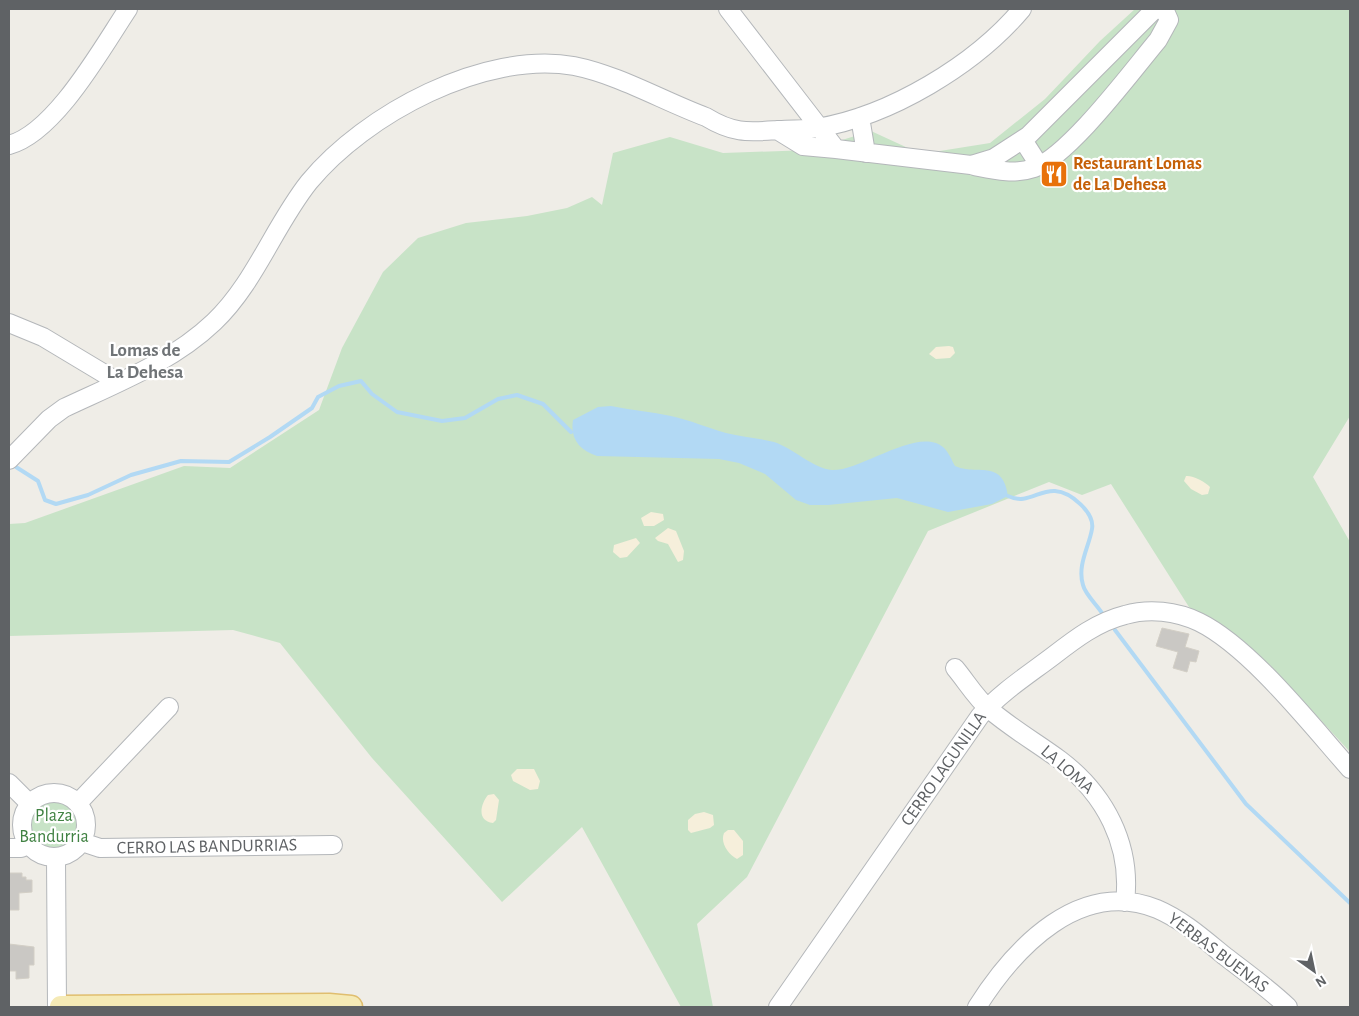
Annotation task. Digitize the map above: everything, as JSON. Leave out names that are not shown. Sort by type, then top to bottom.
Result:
[{"type":"main road","points":[[61,1007],[329,1005],[351,1007]]},
{"type":"street","points":[[9,145],[17,142],[42,125],[65,101],[128,9]]},
{"type":"street","points":[[728,9],[836,149]]},
{"type":"street","points":[[9,460],[49,418],[64,408],[172,356],[196,338],[216,320],[240,292],[285,215],[310,182],[336,154],[388,116],[451,83],[482,71],[505,66],[542,64],[572,66],[594,71],[706,117],[721,126],[761,133],[819,128],[860,117],[904,98],[972,57],[998,35],[1022,9]]},
{"type":"street","points":[[782,130],[804,146],[969,165],[1010,172],[1039,165],[1065,149],[1158,40],[1169,20],[1165,11],[1156,9],[1022,140],[994,158],[969,165]]},
{"type":"street","points":[[782,130],[798,104],[798,99]]},
{"type":"street","points":[[860,117],[866,153]]},
{"type":"street","points":[[1022,140],[1039,165]]},
{"type":"street","points":[[9,323],[43,337],[118,382]]},
{"type":"street","name":"CERRO LAGUNILLA","points":[[778,1007],[987,708],[1068,644],[1104,622],[1138,612],[1173,614],[1208,627],[1230,644],[1276,687],[1350,769]]},
{"type":"street","name":"LA LOMA","points":[[955,668],[987,708],[1070,768],[1099,800],[1115,828],[1123,851],[1127,876],[1125,902]]},
{"type":"street","points":[[78,804],[169,708]]},
{"type":"street","points":[[9,783],[30,804]]},
{"type":"street","points":[[59,794],[70,797],[78,804],[84,812],[86,822],[82,842],[69,854],[56,858],[43,856],[28,845],[23,835],[22,824],[24,814],[30,804],[38,797],[59,794]]},
{"type":"street","name":"CERRO LAS BANDURRIAS","points":[[82,842],[100,848],[333,845]]},
{"type":"street","points":[[9,848],[22,848],[28,845]]},
{"type":"street","points":[[56,858],[57,1007]]},
{"type":"street","name":"YERBAS BUENAS","points":[[978,1007],[1009,964],[1047,927],[1065,915],[1086,906],[1111,901],[1150,906],[1177,919],[1288,1007]]},
{"type":"green space","points":[[1135,9],[1350,9],[1350,416],[1313,477],[1350,542],[1350,752],[1271,666],[1189,607],[1111,484],[1082,495],[1049,482],[928,531],[747,877],[697,924],[713,1007],[681,1007],[582,827],[502,902],[372,758],[280,643],[233,630],[9,636],[9,524],[25,523],[184,466],[230,468],[319,410],[342,348],[383,272],[418,238],[466,223],[527,216],[567,208],[592,197],[602,205],[613,153],[670,137],[723,153],[810,150],[871,131],[921,154],[990,143],[1045,99],[1100,41]]},
{"type":"green space","name":"Plaza Bandurria","points":[[50,801],[60,801],[73,808],[80,821],[80,831],[73,844],[60,851],[50,851],[41,847],[34,840],[30,831],[30,821],[34,812],[41,805]]},
{"type":"sand","points":[[936,347],[953,347],[955,353],[950,358],[936,359],[929,354]]},
{"type":"sand","points":[[1186,476],[1195,478],[1208,485],[1210,487],[1208,494],[1202,495],[1191,489],[1184,481]]},
{"type":"sand","points":[[651,512],[663,514],[664,520],[654,526],[644,526],[641,518]]},
{"type":"sand","points":[[668,528],[676,531],[684,551],[683,560],[678,562],[668,544],[655,538]]},
{"type":"sand","points":[[636,538],[640,543],[627,557],[620,558],[613,552],[614,545]]},
{"type":"sand","points":[[517,769],[534,769],[540,781],[538,789],[530,790],[513,781],[511,775]]},
{"type":"sand","points":[[494,794],[499,800],[496,820],[493,823],[484,819],[482,808],[488,795]]},
{"type":"sand","points":[[704,812],[713,815],[714,825],[710,828],[691,833],[688,830],[688,820],[695,814]]},
{"type":"sand","points":[[728,830],[734,830],[743,841],[743,855],[737,859],[728,851],[723,841],[724,833]]},
{"type":"water","points":[[611,406],[671,416],[726,433],[774,442],[818,466],[832,470],[858,464],[905,445],[932,442],[945,449],[955,466],[963,469],[995,472],[1005,484],[1008,496],[992,504],[948,512],[897,498],[810,505],[796,500],[765,474],[739,463],[719,459],[597,456],[585,451],[577,443],[573,433],[573,420],[598,407]]},
{"type":"building","points":[[1162,628],[1189,634],[1185,647],[1199,651],[1196,662],[1190,661],[1187,672],[1173,668],[1178,652],[1156,646]]},
{"type":"building","points":[[9,873],[22,873],[22,877],[26,877],[26,880],[32,880],[32,892],[19,893],[19,910],[9,910]]},
{"type":"building","points":[[9,944],[34,947],[34,965],[29,965],[29,978],[16,979],[16,971],[9,971]]},
{"type":"waterway","points":[[16,467],[38,481],[45,500],[56,504],[88,495],[131,475],[181,461],[229,462],[312,408],[318,397],[339,386],[361,381],[372,394],[397,412],[442,421],[465,418],[498,399],[517,395],[543,404],[571,432]]},
{"type":"waterway","points":[[1008,496],[1021,499],[1049,491],[1061,492],[1075,499],[1086,510],[1090,516],[1092,529],[1082,563],[1083,585],[1102,613]]},
{"type":"waterway","points":[[1115,630],[1246,804],[1350,903]]},
{"type":"place","name":"Restaurant Lomas de La Dehesa","points":[[1054,174]]},
{"type":"district","name":"Lomas de La Dehesa","points":[[145,361]]}]
